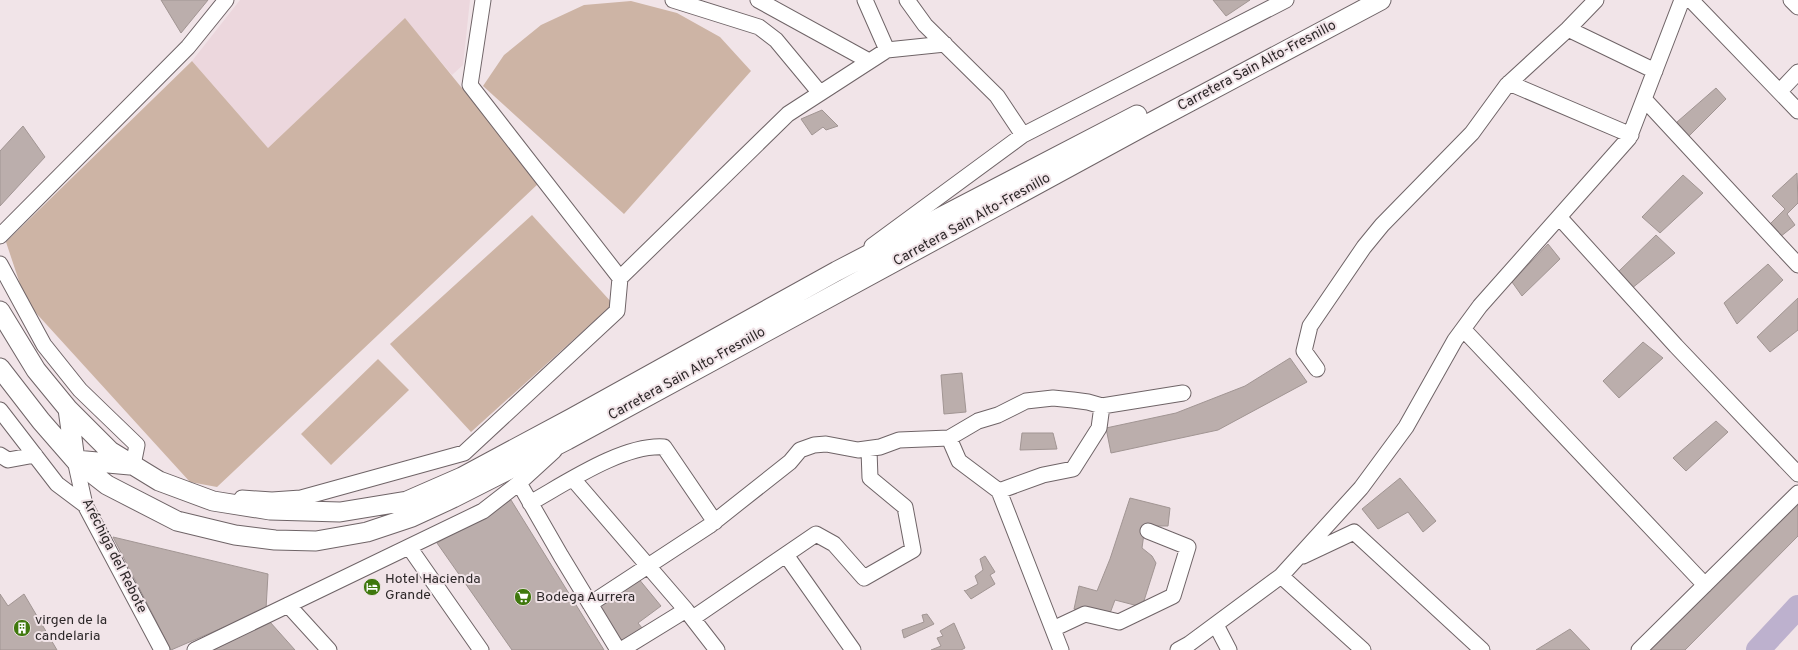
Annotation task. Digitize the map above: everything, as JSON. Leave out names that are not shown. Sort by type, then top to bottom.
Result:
[{"type":"main road","points":[[0,311],[36,370],[68,409],[110,451],[160,481],[213,501],[270,510],[340,512],[407,501],[565,431],[837,271],[1358,0]]},
{"type":"main road","name":"Carretera Sain Alto-Fresnillo","points":[[0,368],[41,422],[75,460],[107,485],[177,520],[235,535],[274,540],[316,541],[367,532],[412,517],[453,498],[565,431],[830,296],[1381,0]]},
{"type":"main road","points":[[68,409],[75,460],[133,465]]},
{"type":"street","points":[[0,236],[188,47],[226,0]]},
{"type":"street","points":[[483,0],[470,85],[620,278]]},
{"type":"street","points":[[673,0],[759,27],[776,40],[820,93]]},
{"type":"street","points":[[758,0],[869,61]]},
{"type":"street","points":[[865,0],[887,50]]},
{"type":"street","points":[[907,0],[925,25],[997,96],[1023,135]]},
{"type":"street","points":[[830,296],[837,271],[1023,135],[1286,0]]},
{"type":"street","points":[[1317,369],[1304,351],[1310,326],[1364,247],[1382,225],[1472,133],[1509,83],[1568,29],[1596,0]]},
{"type":"street","points":[[1178,650],[1216,625],[1281,576],[1360,488],[1406,427],[1455,340],[1480,306],[1631,135],[1684,0],[1780,91],[1798,111]]},
{"type":"street","points":[[1791,0],[1798,7]]},
{"type":"street","points":[[1568,29],[1655,71]]},
{"type":"street","points":[[213,501],[222,494],[251,499],[272,500],[301,498],[464,453],[617,311],[620,278],[788,114],[887,50],[945,44]]},
{"type":"street","points":[[1780,91],[1798,72]]},
{"type":"street","points":[[1509,83],[1631,135]]},
{"type":"street","points":[[1644,99],[1798,265]]},
{"type":"street","points":[[1559,217],[1676,346],[1798,474]]},
{"type":"street","points":[[0,264],[44,345],[80,390],[137,445],[133,465]]},
{"type":"street","points":[[1463,329],[1705,585]]},
{"type":"street","points":[[590,604],[715,522],[790,462],[800,450],[814,445],[826,444],[858,450],[869,450],[899,440],[949,438],[978,421],[998,415],[1026,401],[1053,398],[1088,402],[1102,406],[1183,393]]},
{"type":"street","points":[[999,491],[1043,475],[1073,469],[1099,428],[1102,406]]},
{"type":"street","points":[[0,410],[57,484],[85,505]]},
{"type":"street","points":[[195,650],[483,511],[519,483],[565,431]]},
{"type":"street","points":[[949,438],[959,461],[999,491],[1061,650]]},
{"type":"street","points":[[530,503],[618,456],[653,446],[664,447],[715,522]]},
{"type":"street","points":[[621,650],[689,614],[786,555],[816,534],[834,544],[864,578],[913,550],[905,507],[870,478],[869,450]]},
{"type":"street","points":[[0,455],[8,460],[35,454]]},
{"type":"street","name":"Aréchiga del Rebote","points":[[75,460],[85,505],[162,650]]},
{"type":"street","points":[[573,479],[689,614],[716,650]]},
{"type":"street","points":[[519,483],[618,650]]},
{"type":"street","points":[[1639,650],[1798,493]]},
{"type":"street","points":[[1053,629],[1085,614],[1119,622],[1173,596],[1188,546],[1148,531]]},
{"type":"street","points":[[1297,558],[1354,532],[1482,650]]},
{"type":"street","points":[[409,547],[482,650]]},
{"type":"street","points":[[786,555],[853,650]]},
{"type":"street","points":[[1281,576],[1363,650]]},
{"type":"street","points":[[288,605],[329,650]]},
{"type":"street","points":[[1216,625],[1229,650]]},
{"type":"shaded area","points":[[240,0],[470,0],[463,65],[452,75],[405,19],[268,148],[192,61]]},
{"type":"shaded area","points":[[631,1],[677,13],[720,37],[751,71],[624,214],[483,86],[504,55],[541,25],[584,5]]},
{"type":"shaded area","points":[[405,18],[539,183],[217,487],[190,482],[26,302],[6,242],[192,61],[268,148]]},
{"type":"shaded area","points":[[532,215],[613,304],[471,432],[390,344]]},
{"type":"shaded area","points":[[378,359],[409,390],[331,465],[301,434]]},
{"type":"building","points":[[161,0],[208,0],[181,33]]},
{"type":"building","points":[[1213,0],[1250,0],[1226,16]]},
{"type":"building","points":[[1716,88],[1726,99],[1687,138],[1677,122]]},
{"type":"building","points":[[822,110],[838,126],[826,130],[823,127],[812,135],[801,119]]},
{"type":"building","points":[[23,126],[45,157],[0,206],[0,151]]},
{"type":"building","points":[[1797,173],[1798,203],[1787,214],[1795,225],[1780,237],[1768,226],[1785,209],[1772,196]]},
{"type":"building","points":[[1683,175],[1703,193],[1660,233],[1642,217]]},
{"type":"building","points":[[1656,235],[1675,253],[1631,289],[1617,273]]},
{"type":"building","points":[[1548,244],[1560,259],[1522,296],[1512,282]]},
{"type":"building","points":[[1768,264],[1783,280],[1737,324],[1724,303]]},
{"type":"building","points":[[1798,298],[1798,330],[1770,352],[1757,337]]},
{"type":"building","points":[[1643,342],[1663,358],[1619,398],[1603,381]]},
{"type":"building","points":[[1290,358],[1307,382],[1218,430],[1111,453],[1106,428],[1176,413],[1245,386]]},
{"type":"building","points":[[962,373],[966,412],[944,414],[941,375]]},
{"type":"building","points":[[1716,421],[1728,432],[1686,471],[1673,458]]},
{"type":"building","points":[[1022,433],[1053,433],[1057,449],[1020,450]]},
{"type":"building","points":[[1400,478],[1436,521],[1423,532],[1408,512],[1378,529],[1362,509]]},
{"type":"building","points":[[1130,498],[1170,508],[1168,526],[1145,526],[1142,548],[1152,556],[1156,563],[1142,607],[1115,600],[1109,616],[1074,609],[1079,586],[1097,591],[1110,559]]},
{"type":"building","name":"Bodega Aurrera","points":[[511,500],[604,650],[512,650],[437,543]]},
{"type":"building","points":[[1798,501],[1798,536],[1685,650],[1650,650]]},
{"type":"building","points":[[113,537],[268,574],[266,609],[171,650]]},
{"type":"building","points":[[985,556],[995,572],[990,575],[995,584],[971,599],[964,590],[965,591],[978,584],[975,576],[983,570],[980,559]]},
{"type":"building","points":[[638,578],[661,606],[638,623],[642,628],[619,643],[596,610]]},
{"type":"building","name":"virgen de la candelaria","points":[[0,594],[8,606],[24,594],[57,650],[0,650]]},
{"type":"building","points":[[927,614],[934,624],[904,638],[902,630],[924,622],[922,615]]},
{"type":"building","points":[[270,622],[295,650],[213,650]]},
{"type":"building","points":[[954,623],[965,648],[961,650],[931,650],[941,646],[937,638],[943,636],[940,631]]},
{"type":"building","points":[[1570,629],[1590,650],[1536,650]]},
{"type":"waterway","points":[[1758,650],[1798,607]]},
{"type":"place","name":"Hotel Hacienda Grande","points":[[372,587]]},
{"type":"place","name":"Bodega Aurrera","points":[[523,597]]},
{"type":"place","name":"virgen de la candelaria","points":[[22,628]]}]
